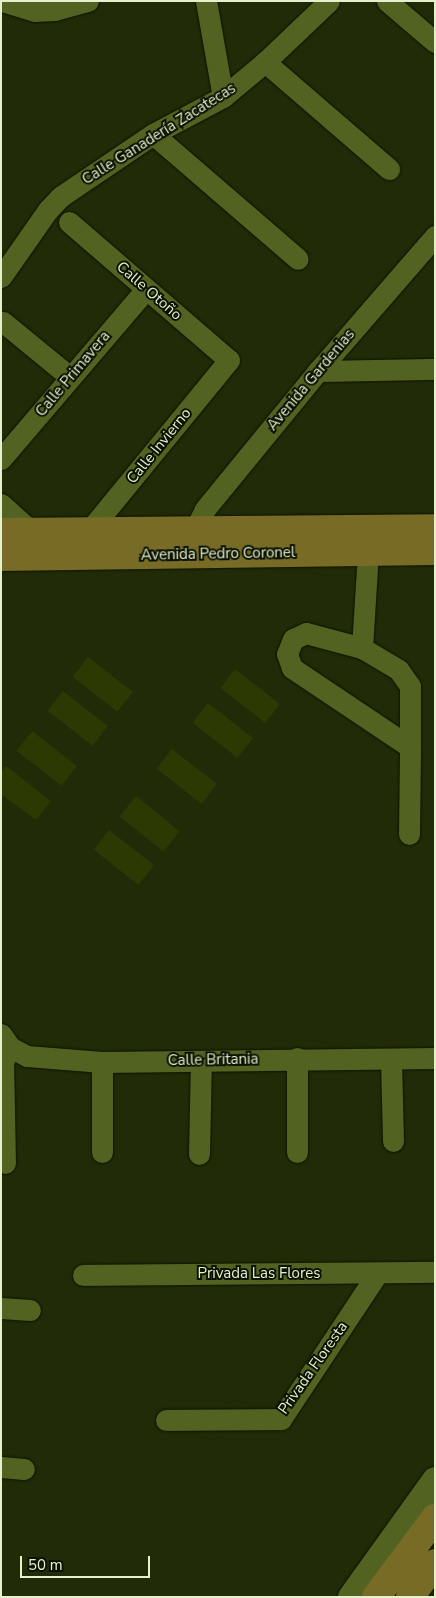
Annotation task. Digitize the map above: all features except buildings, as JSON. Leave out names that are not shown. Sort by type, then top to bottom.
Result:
[{"type":"main road","name":"Avenida Pedro Coronel","points":[[1,532],[435,528]]},
{"type":"main road","name":"Avenida Pedro Coronel","points":[[1,557],[435,551]]},
{"type":"main road","points":[[376,1597],[435,1518]]},
{"type":"main road","points":[[410,1597],[435,1563]]},
{"type":"street","points":[[2,1],[54,10],[88,1]]},
{"type":"street","points":[[206,1],[223,97]]},
{"type":"street","name":"Calle Ganadería Zacatecas","points":[[1,277],[48,210],[60,197],[153,134],[223,97],[265,62],[329,1]]},
{"type":"street","points":[[388,1],[435,42]]},
{"type":"street","points":[[265,62],[388,169]]},
{"type":"street","points":[[153,134],[298,259]]},
{"type":"street","name":"Calle Otoño","points":[[69,222],[228,360]]},
{"type":"street","name":"Avenida Gardenias","points":[[195,529],[205,509],[318,371],[432,242]]},
{"type":"street","name":"Calle Primavera","points":[[1,459],[146,289]]},
{"type":"street","points":[[3,322],[70,377]]},
{"type":"street","name":"Calle Invierno","points":[[88,531],[228,360]]},
{"type":"street","points":[[318,371],[435,369]]},
{"type":"street","points":[[1,504],[31,531],[44,556]]},
{"type":"street","points":[[362,648],[368,552]]},
{"type":"street","points":[[409,834],[410,747],[410,686],[399,670],[362,648],[306,633],[294,639],[287,654],[292,668],[410,747]]},
{"type":"street","points":[[5,1040],[3,1062],[5,1163]]},
{"type":"street","name":"Calle Britania","points":[[5,1040],[26,1056],[102,1062],[297,1058],[435,1058]]},
{"type":"street","points":[[297,1058],[297,1152]]},
{"type":"street","points":[[391,1059],[393,1141]]},
{"type":"street","points":[[199,1154],[201,1061]]},
{"type":"street","points":[[102,1062],[102,1152]]},
{"type":"street","name":"Privada Las Flores","points":[[83,1274],[377,1274],[435,1272]]},
{"type":"street","name":"Privada Floresta","points":[[166,1420],[281,1418],[377,1274]]},
{"type":"street","points":[[1,1308],[30,1310]]},
{"type":"street","points":[[1,1467],[24,1469]]},
{"type":"street","points":[[351,1597],[435,1480]]},
{"type":"green space","points":[[88,657],[133,692],[118,712],[73,677]]},
{"type":"green space","points":[[235,669],[280,704],[265,723],[220,688]]},
{"type":"green space","points":[[63,691],[108,726],[93,746],[48,711]]},
{"type":"green space","points":[[208,703],[253,738],[238,758],[193,723]]},
{"type":"green space","points":[[32,731],[77,766],[62,786],[17,751]]},
{"type":"green space","points":[[172,749],[217,784],[202,804],[157,769]]},
{"type":"green space","points":[[6,766],[51,801],[36,820],[1,794],[1,772]]},
{"type":"green space","points":[[136,796],[180,831],[163,851],[120,816]]},
{"type":"green space","points":[[109,830],[154,865],[139,885],[94,850]]}]
